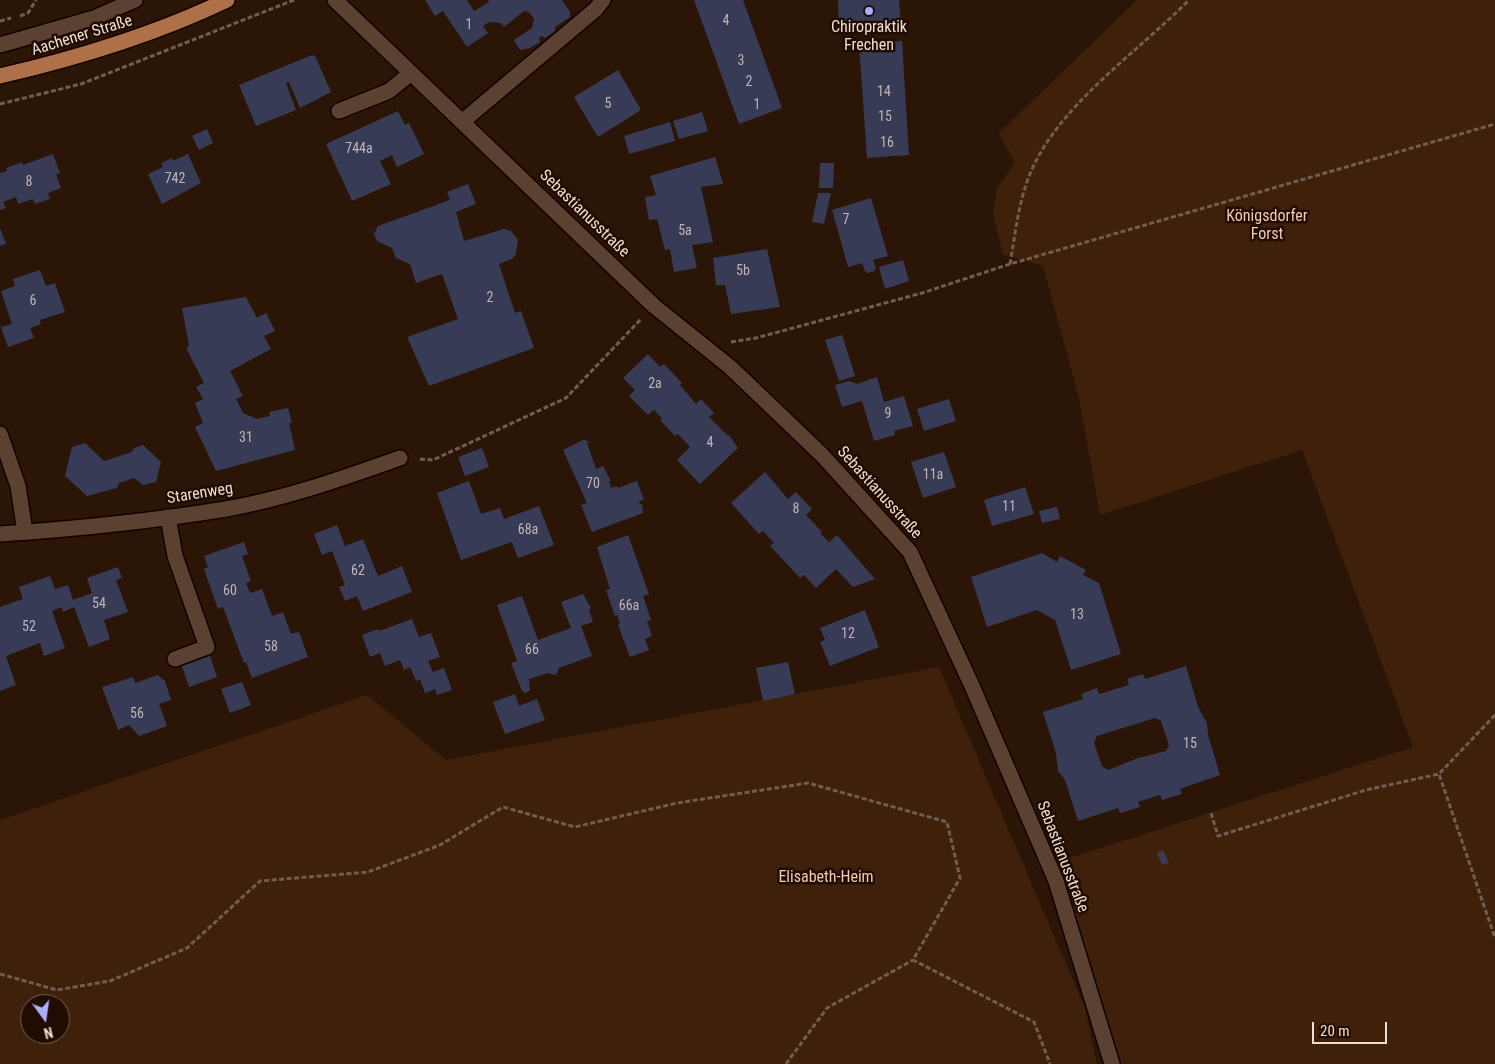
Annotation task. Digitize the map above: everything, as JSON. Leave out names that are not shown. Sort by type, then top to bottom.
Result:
[{"type":"main road","name":"Aachener Straße","points":[[0,76],[59,62],[127,42],[194,16],[227,0]]},
{"type":"street","name":"Aachener Straße","points":[[0,45],[94,18],[136,0]]},
{"type":"street","name":"Sebastianusstraße","points":[[335,0],[654,306],[730,367],[822,455],[910,552],[972,686],[1056,881],[1112,1064]]},
{"type":"street","points":[[463,121],[596,9],[602,0]]},
{"type":"street","points":[[339,111],[389,91],[411,72]]},
{"type":"street","points":[[0,434],[18,486],[25,532]]},
{"type":"street","name":"Starenweg","points":[[0,534],[227,509],[331,483],[400,458]]},
{"type":"street","points":[[168,517],[175,556],[207,647],[176,659]]},
{"type":"path","points":[[0,21],[28,13],[36,0]]},
{"type":"path","points":[[1010,264],[1017,219],[1028,178],[1048,141],[1071,109],[1161,29],[1189,0]]},
{"type":"path","points":[[705,347],[756,338],[922,293],[1010,264],[1495,124]]},
{"type":"path","points":[[400,458],[433,460],[566,398],[654,306]]},
{"type":"path","points":[[1211,813],[1218,836],[1366,790],[1439,774],[1495,715]]},
{"type":"path","points":[[1439,774],[1495,938]]},
{"type":"path","points":[[0,974],[57,990],[110,981],[187,948],[260,881],[368,872],[440,845],[503,807],[575,827],[677,803],[808,783],[948,822],[960,878],[913,960],[827,1008],[786,1064]]},
{"type":"path","points":[[913,960],[1034,1022],[1050,1064]]},
{"type":"green space","name":"Königsdorfer Forst","points":[[1137,0],[1495,0],[1495,1064],[1115,1064],[1057,879],[1070,858],[1413,747],[1302,450],[1100,515],[1079,398],[1043,266],[1003,254],[993,214],[997,188],[1015,163],[999,133]]},
{"type":"green space","name":"Elisabeth-Heim","points":[[939,667],[1085,1008],[1097,1064],[0,1064],[0,820],[367,695],[446,760]]},
{"type":"building","points":[[425,0],[467,0],[474,11],[489,2],[488,0],[562,0],[570,12],[570,17],[555,27],[555,31],[545,38],[542,36],[539,38],[540,42],[530,48],[520,50],[514,40],[532,28],[534,19],[529,12],[524,11],[504,27],[501,23],[489,22],[483,26],[488,33],[467,47],[443,11],[435,16]]},
{"type":"building","points":[[694,0],[743,0],[782,108],[739,124]]},
{"type":"building","name":"Chiropraktik Frechen","points":[[838,0],[899,0],[901,22],[839,26]]},
{"type":"building","points":[[902,41],[909,155],[867,158],[859,44]]},
{"type":"building","points":[[312,55],[315,56],[331,92],[300,108],[289,82],[286,83],[296,110],[256,126],[239,85]]},
{"type":"building","points":[[618,70],[641,110],[598,137],[574,97]]},
{"type":"building","points":[[398,111],[405,125],[409,123],[424,154],[397,167],[392,155],[380,161],[391,184],[352,201],[326,144]]},
{"type":"building","points":[[702,112],[708,131],[679,139],[673,121]]},
{"type":"building","points":[[670,122],[675,141],[629,154],[624,136]]},
{"type":"building","points":[[207,129],[213,143],[199,150],[192,136]]},
{"type":"building","points":[[53,154],[60,173],[56,175],[61,188],[48,193],[50,199],[35,204],[33,199],[18,204],[16,197],[3,202],[6,208],[0,210],[0,173],[7,171],[6,168],[22,162],[23,165]]},
{"type":"building","points":[[188,154],[201,183],[162,204],[148,174],[163,167],[161,163],[172,158],[173,161]]},
{"type":"building","points":[[715,157],[723,184],[701,187],[713,242],[692,245],[697,268],[674,272],[670,249],[665,250],[657,219],[649,220],[645,197],[656,195],[650,176]]},
{"type":"building","points":[[820,163],[834,163],[833,188],[819,188]]},
{"type":"building","points":[[468,184],[476,204],[456,212],[464,241],[504,229],[511,231],[518,240],[516,254],[512,259],[499,264],[515,313],[521,311],[534,348],[429,386],[407,337],[458,319],[442,274],[416,283],[410,264],[396,258],[392,248],[377,241],[374,234],[378,226],[450,200],[447,192]]},
{"type":"building","points":[[818,193],[831,193],[824,224],[812,222]]},
{"type":"building","points":[[871,198],[888,256],[873,260],[876,268],[868,273],[865,271],[862,263],[848,267],[832,210]]},
{"type":"building","points":[[0,228],[6,244],[0,246]]},
{"type":"building","points":[[767,249],[780,307],[731,314],[725,285],[716,285],[713,258]]},
{"type":"building","points":[[903,260],[909,281],[885,289],[879,267]]},
{"type":"building","points":[[40,270],[46,286],[55,283],[65,312],[40,320],[41,324],[30,328],[34,338],[8,347],[1,327],[12,324],[1,291],[15,286],[13,279]]},
{"type":"building","points":[[246,297],[257,318],[266,313],[275,331],[264,336],[271,349],[230,371],[243,396],[236,399],[243,413],[257,419],[270,416],[269,412],[288,408],[295,450],[216,471],[195,427],[203,423],[195,403],[203,399],[196,387],[204,383],[186,348],[189,346],[182,308]]},
{"type":"building","points":[[842,335],[855,376],[839,381],[825,340]]},
{"type":"building","points":[[648,354],[660,367],[664,364],[682,383],[680,385],[696,404],[701,399],[714,413],[709,417],[729,435],[738,448],[700,484],[677,460],[690,447],[678,434],[675,436],[660,420],[662,418],[654,410],[648,415],[629,396],[635,390],[623,378]]},
{"type":"building","points":[[877,377],[884,402],[904,396],[913,426],[894,431],[895,435],[874,441],[862,401],[842,407],[835,385],[849,381],[857,384]]},
{"type":"building","points":[[949,399],[956,421],[924,431],[917,409]]},
{"type":"building","points":[[585,439],[590,441],[587,443],[596,469],[603,466],[611,481],[609,481],[611,488],[617,486],[618,488],[637,481],[644,500],[639,501],[642,504],[643,513],[592,532],[581,505],[587,503],[563,450]]},
{"type":"building","points":[[85,443],[104,461],[132,452],[134,448],[143,445],[161,462],[156,482],[143,485],[134,478],[119,483],[117,488],[87,496],[65,476],[72,447]]},
{"type":"building","points":[[482,448],[489,467],[465,476],[458,457]]},
{"type":"building","points":[[944,452],[956,487],[923,498],[911,462]]},
{"type":"building","points":[[765,472],[788,499],[796,492],[812,509],[806,515],[822,532],[820,533],[829,542],[837,535],[875,579],[853,587],[836,569],[816,588],[804,575],[800,578],[770,546],[774,543],[763,531],[759,534],[731,503]]},
{"type":"building","points":[[469,481],[481,514],[500,508],[504,519],[539,506],[554,545],[518,558],[512,542],[461,560],[437,493]]},
{"type":"building","points":[[1025,487],[1034,514],[992,526],[984,500]]},
{"type":"building","points":[[1057,507],[1060,519],[1042,523],[1039,511]]},
{"type":"building","points":[[337,525],[345,546],[363,539],[378,576],[402,566],[412,592],[363,611],[357,596],[345,601],[339,587],[345,585],[332,551],[322,555],[314,534]]},
{"type":"building","points":[[628,535],[649,594],[643,596],[651,620],[647,621],[652,636],[645,639],[649,650],[630,657],[618,625],[620,624],[617,615],[615,616],[606,590],[610,589],[597,547]]},
{"type":"building","points":[[244,542],[248,554],[242,556],[251,581],[246,583],[250,593],[262,589],[272,616],[283,612],[291,634],[299,632],[308,657],[252,678],[246,662],[244,663],[223,607],[218,609],[204,569],[208,567],[204,556]]},
{"type":"building","points":[[1042,553],[1057,562],[1060,556],[1086,570],[1083,575],[1099,583],[1121,654],[1071,670],[1055,620],[1037,610],[987,627],[971,577]]},
{"type":"building","points":[[118,567],[122,578],[116,580],[128,612],[104,620],[110,639],[89,647],[74,607],[63,612],[62,607],[52,611],[65,648],[44,656],[40,643],[6,656],[16,685],[0,691],[0,607],[23,599],[19,587],[50,576],[55,589],[68,585],[73,600],[92,593],[87,578]]},
{"type":"building","points":[[583,594],[591,608],[589,610],[593,622],[581,626],[592,656],[559,668],[556,675],[548,673],[529,679],[530,690],[526,693],[522,691],[511,663],[517,661],[497,605],[522,596],[538,640],[571,628],[561,602]]},
{"type":"building","points":[[865,610],[879,647],[830,666],[820,642],[825,640],[820,628]]},
{"type":"building","points":[[412,619],[419,637],[431,633],[440,657],[428,661],[433,672],[444,668],[452,690],[437,695],[435,689],[425,693],[420,679],[416,681],[410,667],[404,670],[400,660],[385,666],[380,653],[370,657],[362,635]]},
{"type":"building","points":[[210,656],[217,677],[189,687],[182,666]]},
{"type":"building","points":[[788,662],[795,694],[763,701],[756,668]]},
{"type":"building","points":[[1186,666],[1198,707],[1207,723],[1208,735],[1220,775],[1180,789],[1182,794],[1162,800],[1160,795],[1138,802],[1140,807],[1120,813],[1118,808],[1078,821],[1065,780],[1058,771],[1056,753],[1043,712],[1083,699],[1081,694],[1097,688],[1099,694],[1129,685],[1127,679],[1143,674],[1145,679]],"holes":[[[1155,718],[1161,721],[1169,745],[1166,751],[1138,758],[1108,770],[1102,766],[1094,743],[1097,736]]]},
{"type":"building","points":[[158,675],[165,681],[171,700],[159,704],[167,726],[139,736],[129,725],[118,730],[102,687],[133,677],[135,683]]},
{"type":"building","points":[[242,682],[251,705],[230,713],[221,689]]},
{"type":"building","points":[[515,694],[519,706],[537,699],[545,720],[505,734],[493,702]]},
{"type":"building","points":[[1163,850],[1169,863],[1162,865],[1157,853]]},
{"type":"place","name":"Chiropraktik Frechen","points":[[869,11]]}]
